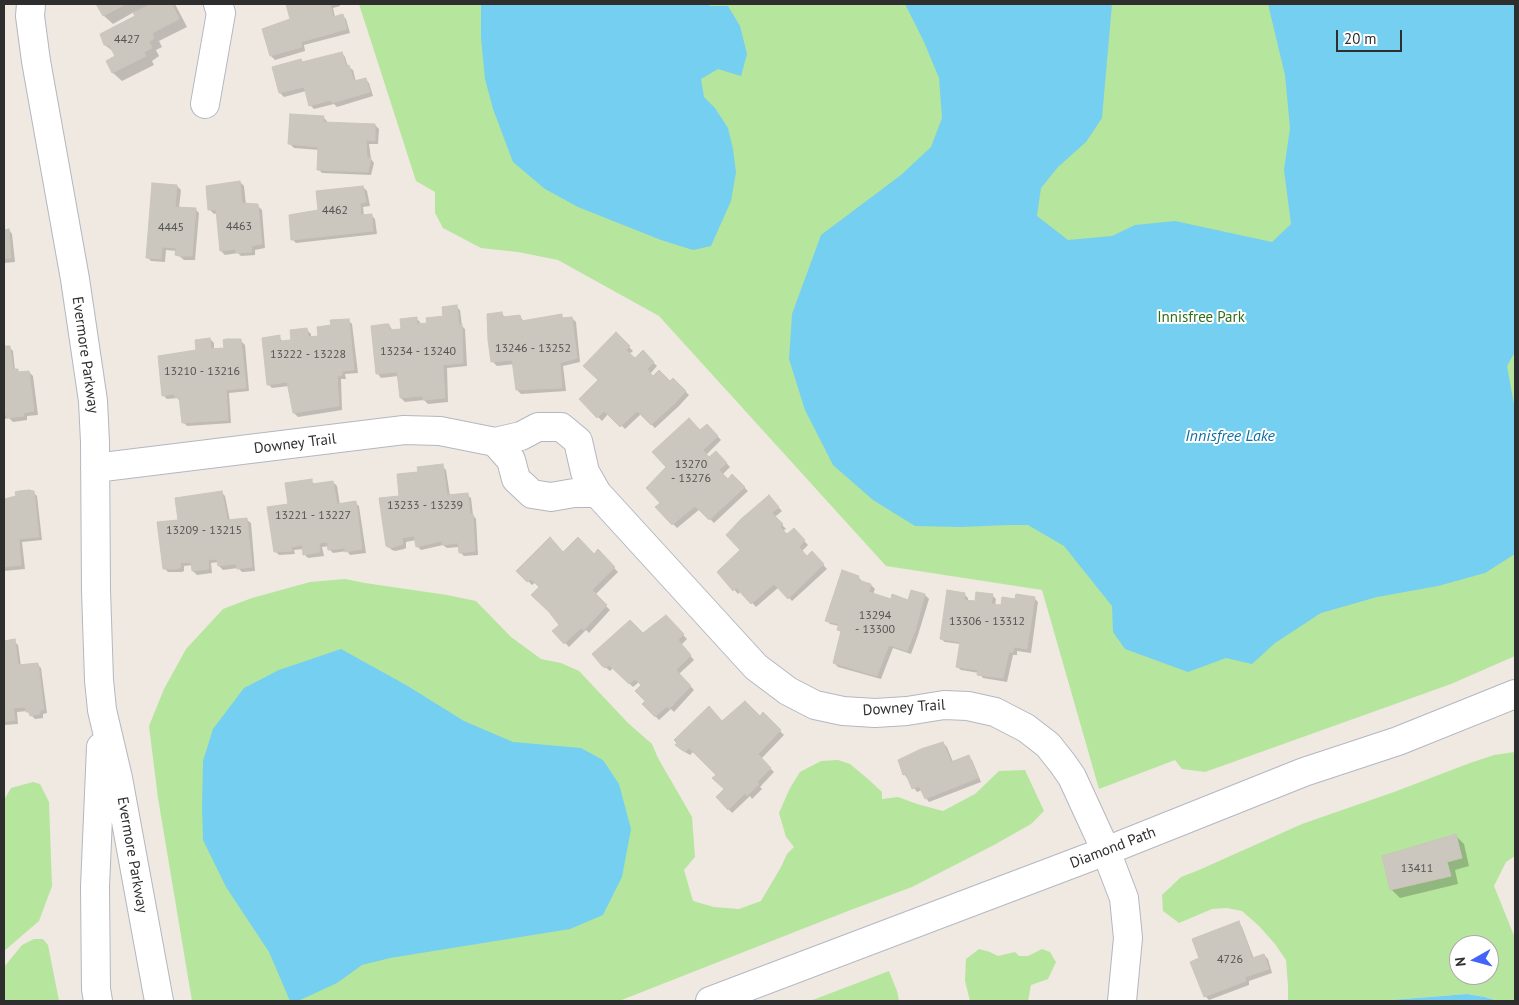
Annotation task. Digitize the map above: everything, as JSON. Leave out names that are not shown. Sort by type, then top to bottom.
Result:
[{"type":"street","name":"Evermore Parkway","points":[[30,4],[36,61],[75,279],[93,401],[96,590],[102,710],[121,796],[159,1001]]},
{"type":"street","points":[[205,104],[220,8]]},
{"type":"street","name":"Downey Trail","points":[[95,468],[404,430],[440,431],[495,442],[521,436],[538,427],[561,427],[578,441],[585,472],[597,493],[756,667],[788,691],[814,705],[846,711],[875,713],[944,705],[968,706],[995,712],[1026,728],[1048,745],[1063,764],[1081,795],[1124,898],[1128,938],[1122,1001]]},
{"type":"street","points":[[495,442],[511,460],[516,479],[532,494],[551,497],[574,493],[597,493]]},
{"type":"street","name":"Diamond Path","points":[[710,1001],[1106,851],[1304,772],[1398,741],[1515,694]]},
{"type":"street","name":"Evermore Parkway","points":[[98,1001],[96,989],[95,887],[102,710]]},
{"type":"green space","name":"Innisfree Park","points":[[359,4],[1515,4],[1515,656],[1451,684],[1205,772],[1182,769],[1175,760],[1099,789],[1042,590],[886,566],[659,316],[558,260],[518,252],[481,248],[443,228],[435,213],[435,192],[416,181]]},
{"type":"green space","points":[[345,579],[476,601],[511,637],[541,659],[561,663],[579,671],[628,723],[652,744],[692,817],[695,857],[684,870],[693,901],[714,907],[739,909],[761,901],[787,854],[794,847],[786,837],[779,813],[790,788],[800,772],[821,761],[838,760],[850,764],[882,792],[882,799],[898,797],[943,811],[975,794],[999,771],[1025,770],[1044,811],[1031,824],[912,887],[619,1001],[192,1001],[158,798],[149,726],[164,689],[186,649],[223,609],[252,598],[310,582]]},
{"type":"green space","points":[[1515,752],[1515,856],[1506,862],[1494,886],[1515,938],[1515,1001],[1498,1001],[1467,994],[1378,1001],[1288,1001],[1286,960],[1259,926],[1242,911],[1227,908],[1212,909],[1179,923],[1163,911],[1162,895],[1181,877],[1302,824],[1494,755]]},
{"type":"green space","points":[[33,782],[40,784],[49,802],[52,886],[39,921],[4,951],[4,800],[11,788]]},
{"type":"green space","points":[[34,939],[43,939],[48,945],[59,1001],[4,1001],[4,967],[22,945]]},
{"type":"green space","points":[[979,949],[998,956],[1015,952],[1019,956],[1028,956],[1042,949],[1050,952],[1056,962],[1048,979],[1031,985],[1028,1001],[970,1001],[965,981],[966,959]]},
{"type":"green space","points":[[889,971],[899,1001],[810,1001]]},
{"type":"water","points":[[481,4],[705,4],[728,6],[740,26],[747,54],[741,76],[718,69],[701,79],[704,97],[715,108],[728,128],[736,172],[731,201],[711,246],[693,250],[661,240],[578,207],[545,189],[513,162],[493,109],[485,79],[481,38]]},
{"type":"water","name":"Innisfree Lake","points":[[905,4],[1112,4],[1102,118],[1086,142],[1058,167],[1041,188],[1037,216],[1068,240],[1112,236],[1135,225],[1175,221],[1272,242],[1291,224],[1284,170],[1290,128],[1285,75],[1268,4],[1515,4],[1515,352],[1507,366],[1515,410],[1515,554],[1485,573],[1438,586],[1377,597],[1321,613],[1275,643],[1252,664],[1226,658],[1188,672],[1125,649],[1113,632],[1112,606],[1064,546],[1028,525],[915,526],[873,500],[833,465],[805,410],[789,359],[792,314],[821,235],[901,175],[931,147],[942,118],[939,78]]},
{"type":"water","points":[[341,649],[406,685],[464,721],[513,742],[581,748],[603,760],[619,784],[631,829],[622,877],[603,915],[570,929],[390,958],[362,965],[337,983],[298,1001],[290,1001],[269,952],[226,887],[203,840],[203,761],[213,729],[244,688],[279,670]]},
{"type":"water","points":[[1467,994],[1498,1001],[1378,1001]]},
{"type":"building","points":[[96,4],[126,4],[103,16]]},
{"type":"building","points":[[151,4],[172,4],[179,19],[152,33],[154,38],[149,42],[152,48],[144,52],[146,56],[112,73],[106,61],[115,56],[109,45],[104,45],[100,34],[135,16],[133,13]]},
{"type":"building","points":[[286,4],[330,4],[333,17],[343,14],[347,29],[301,42],[302,47],[270,56],[262,29],[290,19]]},
{"type":"building","points":[[342,52],[346,66],[349,65],[354,81],[366,78],[370,92],[332,103],[331,100],[309,106],[304,87],[279,93],[272,67],[301,59],[302,62]]},
{"type":"building","points":[[290,114],[324,116],[323,122],[375,124],[375,141],[366,140],[367,158],[371,158],[368,172],[317,170],[318,147],[288,144]]},
{"type":"building","points":[[240,181],[242,203],[258,204],[262,244],[251,246],[252,252],[236,253],[236,249],[220,251],[216,210],[208,210],[206,186]]},
{"type":"building","points":[[152,183],[177,185],[175,207],[196,208],[192,256],[175,255],[176,248],[162,247],[161,259],[146,258]]},
{"type":"building","points":[[363,186],[366,202],[360,203],[361,215],[372,214],[373,231],[291,240],[289,215],[318,210],[316,191]]},
{"type":"building","points":[[9,229],[11,258],[4,259],[4,230]]},
{"type":"building","points":[[457,305],[459,325],[462,324],[463,363],[443,365],[445,398],[423,400],[423,396],[400,398],[397,372],[376,374],[371,326],[389,324],[390,330],[401,329],[400,319],[417,317],[417,324],[427,323],[426,318],[443,316],[442,307]]},
{"type":"building","points":[[502,312],[503,317],[520,315],[521,321],[562,314],[562,318],[572,317],[577,358],[560,363],[562,388],[516,390],[512,360],[491,362],[487,314]]},
{"type":"building","points":[[349,319],[354,370],[342,371],[342,375],[337,376],[339,406],[293,413],[287,382],[267,385],[262,338],[280,335],[280,341],[291,340],[290,330],[307,328],[308,337],[318,336],[317,327],[331,325],[330,320]]},
{"type":"building","points":[[616,332],[630,346],[626,350],[635,358],[643,350],[654,362],[647,369],[653,376],[659,370],[670,381],[673,378],[686,391],[651,425],[637,411],[620,427],[604,411],[597,418],[579,399],[598,380],[583,366]]},
{"type":"building","points":[[210,338],[211,349],[224,348],[223,340],[226,339],[241,339],[246,388],[226,390],[228,420],[182,423],[179,397],[175,398],[174,394],[162,396],[158,356],[196,350],[195,340]]},
{"type":"building","points":[[4,346],[10,346],[13,369],[18,369],[18,372],[29,371],[34,411],[23,413],[24,416],[7,418],[7,415],[4,415]]},
{"type":"building","points":[[689,418],[700,430],[707,424],[718,436],[703,450],[709,457],[716,451],[727,463],[719,470],[728,479],[732,474],[745,487],[709,520],[695,506],[672,525],[655,507],[660,503],[646,488],[666,467],[652,452]]},
{"type":"building","points":[[443,464],[447,495],[468,493],[470,514],[473,514],[475,551],[459,553],[458,543],[442,545],[442,541],[416,547],[414,536],[402,538],[403,544],[390,548],[386,546],[379,498],[399,496],[397,474],[418,472],[417,467]]},
{"type":"building","points":[[312,479],[312,484],[333,481],[337,504],[356,501],[362,549],[345,552],[345,548],[328,550],[327,542],[319,543],[320,552],[303,555],[302,545],[291,547],[292,551],[274,552],[267,507],[288,504],[285,483]]},
{"type":"building","points":[[34,491],[39,537],[19,539],[21,565],[4,567],[4,499],[16,496],[15,492]]},
{"type":"building","points":[[222,491],[227,520],[247,518],[252,567],[237,569],[236,564],[218,566],[217,559],[208,560],[209,569],[192,571],[191,562],[180,563],[181,567],[177,569],[163,569],[157,522],[178,520],[175,498]]},
{"type":"building","points":[[769,495],[779,507],[772,513],[783,524],[780,527],[787,534],[794,528],[805,540],[799,547],[807,556],[812,551],[824,564],[788,599],[774,584],[751,604],[736,588],[733,591],[717,572],[740,550],[726,535]]},
{"type":"building","points":[[550,537],[563,552],[578,537],[594,554],[598,549],[615,567],[592,590],[607,605],[584,630],[581,628],[564,644],[552,631],[559,625],[549,612],[531,595],[539,587],[531,579],[527,582],[516,571]]},
{"type":"building","points":[[842,570],[859,576],[858,580],[871,584],[869,592],[891,599],[892,594],[908,600],[911,590],[925,594],[915,631],[907,651],[889,645],[877,676],[833,663],[841,631],[837,630],[839,624],[825,621]]},
{"type":"building","points":[[947,590],[965,593],[964,600],[975,601],[976,592],[993,594],[991,604],[1001,605],[1002,597],[1015,599],[1016,594],[1035,597],[1027,649],[1014,647],[1013,652],[1009,652],[1003,678],[977,675],[978,670],[956,667],[960,642],[940,639]]},
{"type":"building","points":[[666,615],[684,634],[678,640],[691,655],[676,670],[691,686],[669,709],[667,706],[655,717],[642,704],[645,701],[635,691],[641,685],[635,679],[629,684],[609,665],[605,668],[602,666],[592,654],[630,620],[643,633]]},
{"type":"building","points":[[15,639],[18,665],[38,663],[44,710],[40,710],[40,714],[30,716],[29,712],[26,712],[25,707],[13,708],[15,720],[4,722],[4,641]]},
{"type":"building","points":[[745,701],[760,716],[763,712],[781,730],[758,754],[771,768],[757,782],[759,784],[747,796],[745,793],[728,810],[716,797],[724,789],[712,778],[716,775],[689,748],[685,752],[675,745],[677,743],[674,740],[709,706],[722,721]]},
{"type":"building","points":[[943,742],[951,762],[969,755],[978,778],[925,799],[919,786],[912,789],[906,774],[903,775],[898,760],[921,749]]},
{"type":"building","points":[[1456,834],[1462,858],[1447,862],[1451,876],[1390,890],[1382,856]]},
{"type":"building","points":[[1239,921],[1252,958],[1264,954],[1269,969],[1245,977],[1246,981],[1204,997],[1190,962],[1199,958],[1192,939]]}]
